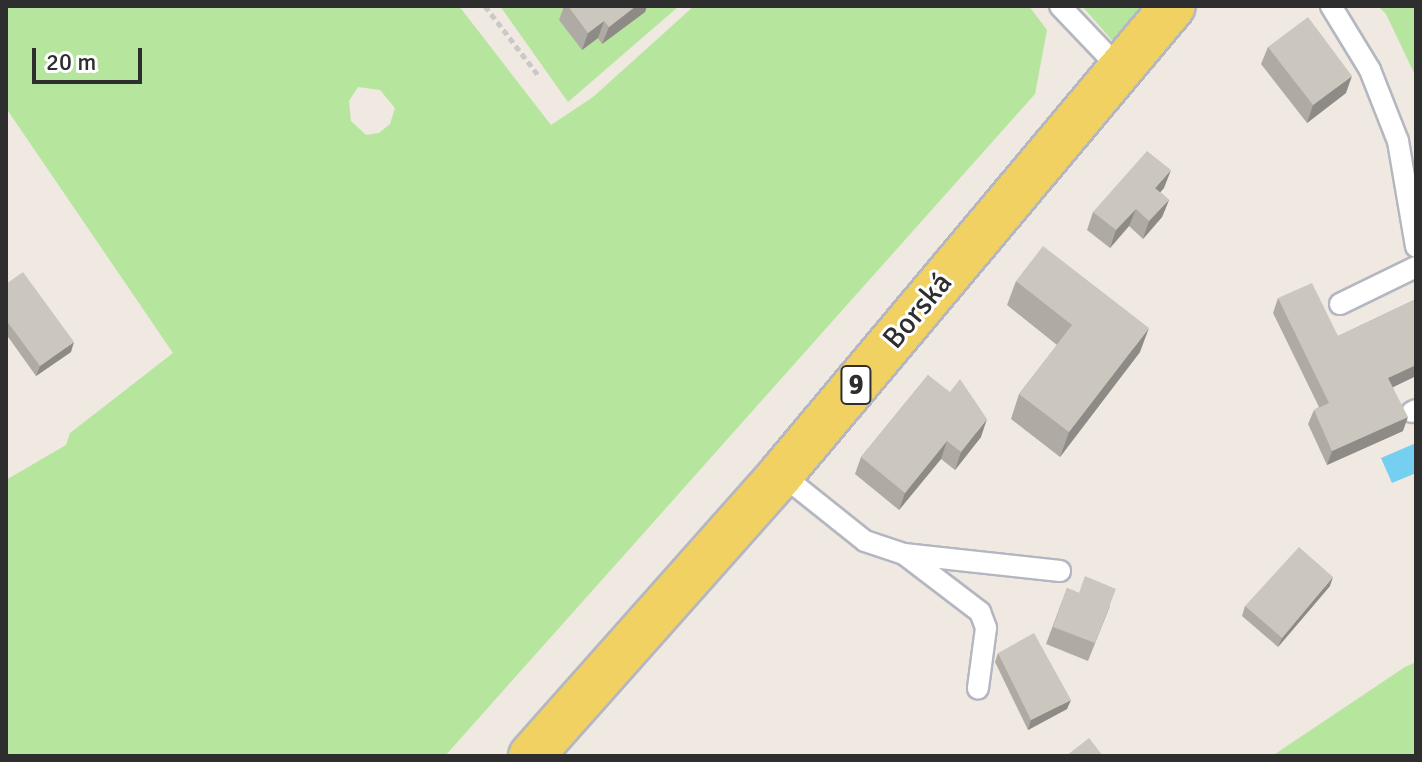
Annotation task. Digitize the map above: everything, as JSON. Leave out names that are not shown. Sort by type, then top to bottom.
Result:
[{"type":"main road","name":"Borská","points":[[531,756],[781,474],[1173,6]]},
{"type":"lane","points":[[1060,6],[1121,70]]},
{"type":"lane","points":[[1331,6],[1370,70],[1398,141],[1416,246]]},
{"type":"lane","points":[[1340,304],[1416,267]]},
{"type":"lane","points":[[781,474],[865,541],[904,554],[1060,571]]},
{"type":"lane","points":[[904,554],[980,612],[986,628],[978,688]]},
{"type":"path","points":[[485,6],[539,76]]},
{"type":"green space","points":[[6,6],[459,6],[551,125],[593,97],[694,6],[1029,6],[1047,30],[1035,94],[445,756],[6,756],[6,480],[66,445],[70,433],[173,353],[6,108]],"holes":[[[358,87],[380,90],[395,108],[390,124],[379,133],[366,135],[351,121],[349,101]]]},
{"type":"green space","points":[[500,6],[679,6],[568,102]]},
{"type":"green space","points":[[1082,6],[1147,6],[1116,45]]},
{"type":"green space","points":[[1378,6],[1416,6],[1416,77],[1386,14]]},
{"type":"green space","points":[[1416,662],[1416,756],[1272,756],[1405,667]]},
{"type":"water","points":[[1416,443],[1416,473],[1392,483],[1381,458]]},
{"type":"building","points":[[568,6],[636,6],[609,27],[604,21],[588,33]]},
{"type":"building","points":[[1308,17],[1352,76],[1313,105],[1268,47]]},
{"type":"building","points":[[1147,151],[1171,170],[1155,188],[1169,200],[1149,221],[1136,209],[1116,230],[1093,212]]},
{"type":"building","points":[[1043,246],[1149,328],[1069,432],[1019,394],[1072,325],[1016,281]]},
{"type":"building","points":[[23,272],[74,342],[40,366],[6,320],[6,284]]},
{"type":"building","points":[[1312,283],[1338,336],[1416,299],[1416,365],[1388,378],[1408,417],[1332,451],[1314,410],[1329,403],[1278,298]]},
{"type":"building","points":[[928,375],[950,392],[960,379],[987,419],[961,452],[947,441],[905,493],[861,457]]},
{"type":"building","points":[[1299,547],[1333,577],[1282,638],[1245,606]]},
{"type":"building","points":[[1085,576],[1116,589],[1095,643],[1053,627],[1067,588],[1079,593]]},
{"type":"building","points":[[1034,633],[1071,700],[1031,720],[998,653]]},
{"type":"building","points":[[1089,738],[1103,756],[1066,756]]}]
